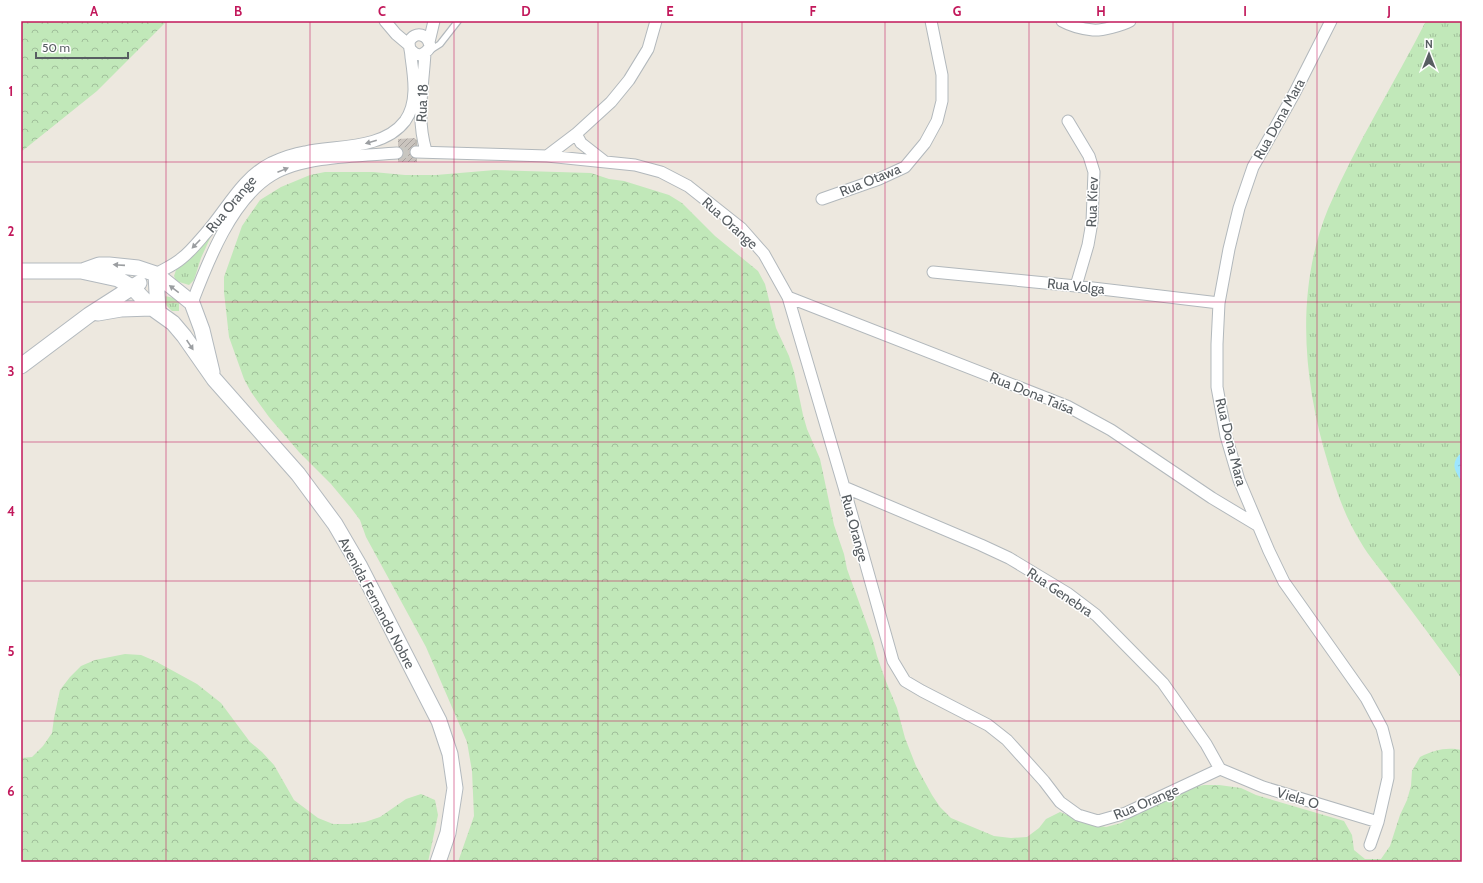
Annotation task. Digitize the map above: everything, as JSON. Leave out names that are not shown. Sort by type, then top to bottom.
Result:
[{"type":"main road","points":[[21,271],[81,271],[99,265],[109,264],[138,268],[156,274],[192,303],[173,323]]},
{"type":"main road","name":"Avenida Fernando Nobre","points":[[81,271],[113,278],[132,287],[155,310],[173,323],[214,379],[298,474],[335,524],[439,721],[450,754],[455,788],[448,833],[438,862]]},
{"type":"main road","points":[[21,366],[89,315],[132,287],[156,274]]},
{"type":"main road","points":[[89,315],[121,309],[155,310],[156,274]]},
{"type":"main road","name":"Avenida Fernando Nobre","points":[[192,303],[202,330],[214,379]]},
{"type":"street","points":[[385,21],[412,42],[414,54],[418,55],[427,49],[423,35],[412,42]]},
{"type":"street","points":[[412,42],[427,21]]},
{"type":"street","name":"Rua 18","points":[[434,21],[427,49],[420,108],[421,152],[547,156]]},
{"type":"street","points":[[547,156],[576,134],[611,102],[629,80],[648,48],[656,21]]},
{"type":"street","name":"Rua Otawa","points":[[822,199],[879,179],[905,167],[925,144],[937,121],[942,101],[942,76],[931,21]]},
{"type":"street","points":[[1062,21],[1094,31],[1125,24],[1130,21]]},
{"type":"street","name":"Rua Dona Mara","points":[[1331,21],[1294,94],[1253,167],[1237,214],[1219,303],[1217,387],[1226,436],[1239,480],[1257,525],[1284,582],[1366,698],[1382,728],[1388,751],[1388,778],[1378,822],[1370,845]]},
{"type":"street","name":"Rua 18","points":[[404,123],[411,111],[414,84],[412,42]]},
{"type":"street","name":"Rua Kiev","points":[[1068,121],[1089,156],[1094,172],[1092,222],[1088,245],[1076,286]]},
{"type":"street","name":"Rua Orange","points":[[156,274],[182,258],[205,234],[239,190],[253,175],[268,164],[284,157],[305,152],[352,146],[383,138],[395,131],[404,123]]},
{"type":"street","points":[[576,134],[581,143],[607,163]]},
{"type":"street","name":"Rua Orange","points":[[192,303],[203,274],[225,229],[245,198],[257,186],[272,175],[293,166],[327,159],[397,153]]},
{"type":"street","name":"Rua Orange","points":[[547,156],[607,163],[635,164],[661,172],[688,186],[741,228],[764,254],[788,297],[893,661],[905,681],[988,725],[1007,740],[1044,781],[1060,802],[1078,815],[1098,821],[1126,813],[1220,769]]},
{"type":"street","name":"Rua Volga","points":[[933,272],[1076,286],[1219,303]]},
{"type":"street","name":"Rua Dona Taísa","points":[[788,297],[1068,406],[1111,430],[1212,498],[1257,525]]},
{"type":"street","name":"Rua Genebra","points":[[844,487],[982,545],[1009,558],[1067,593],[1096,615],[1163,683],[1206,744],[1220,769]]},
{"type":"street","name":"Viela O","points":[[1220,769],[1263,787],[1378,822]]},
{"type":"lane","points":[[427,49],[440,44],[458,21]]},
{"type":"green space","points":[[21,21],[167,21],[97,91],[21,152]]},
{"type":"green space","points":[[1426,21],[1462,21],[1462,679],[1410,608],[1367,553],[1345,513],[1334,483],[1319,432],[1308,368],[1306,336],[1307,303],[1311,271],[1318,240],[1328,209],[1351,161]]},
{"type":"green space","points":[[495,170],[591,173],[609,179],[624,181],[669,195],[682,203],[715,236],[758,271],[765,284],[776,328],[789,356],[794,372],[807,429],[820,459],[834,525],[844,554],[847,569],[885,679],[897,708],[905,738],[916,766],[932,795],[940,807],[951,818],[994,836],[1011,838],[1027,837],[1039,828],[1046,819],[1060,812],[1089,824],[1106,827],[1121,823],[1147,807],[1189,788],[1204,785],[1219,785],[1241,788],[1256,795],[1344,821],[1352,835],[1354,850],[1365,859],[1381,859],[1390,846],[1400,815],[1407,800],[1411,786],[1412,771],[1420,757],[1440,750],[1456,749],[1462,750],[1462,862],[458,862],[474,816],[472,771],[467,742],[426,647],[366,537],[360,520],[331,484],[299,452],[269,417],[251,392],[244,379],[229,337],[224,292],[224,277],[242,226],[260,200],[281,187],[310,175],[325,172],[373,172],[405,175],[436,175]]},
{"type":"green space","points":[[212,234],[201,258],[194,280],[189,285],[176,281],[174,276],[176,270]]},
{"type":"green space","points":[[165,296],[174,298],[179,303],[179,311],[172,311],[165,304]]},
{"type":"green space","points":[[125,654],[141,655],[155,661],[197,684],[221,703],[250,742],[274,765],[294,800],[318,818],[333,824],[365,822],[380,817],[406,799],[421,794],[435,800],[438,815],[428,862],[21,862],[21,758],[32,757],[43,746],[52,733],[60,690],[81,666],[95,660]]},
{"type":"water","points":[[1462,452],[1462,482],[1454,467],[1458,456]]},
{"type":"building","points":[[415,138],[416,162],[398,162],[398,139]]},
{"type":"tunnel","points":[[397,153],[416,152]]}]
